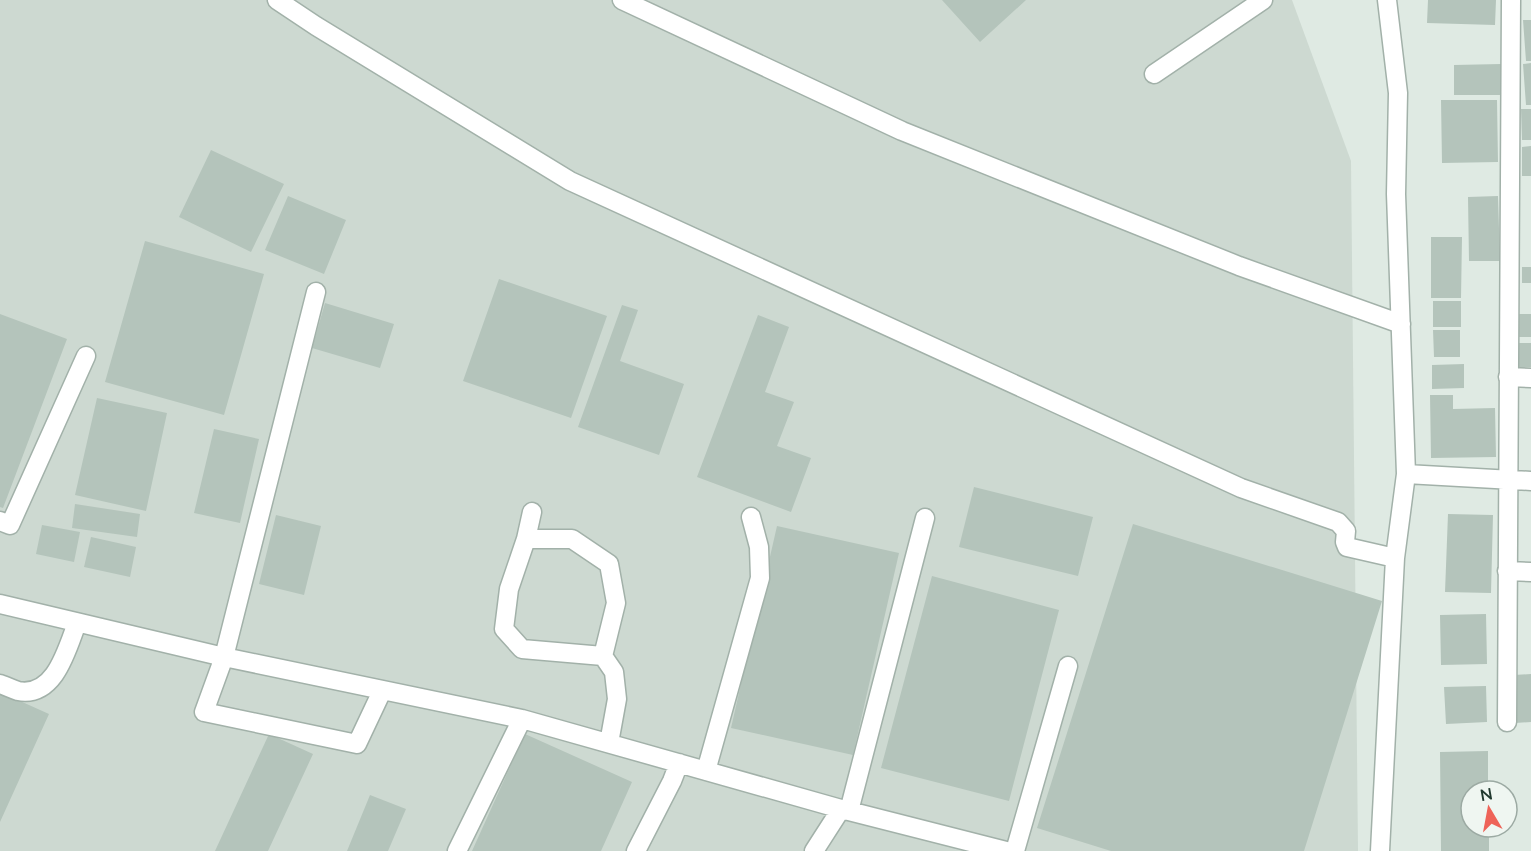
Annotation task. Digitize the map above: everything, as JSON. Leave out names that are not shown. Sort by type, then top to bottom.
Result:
[{"type":"street","points":[[277,0],[570,181],[1241,488],[1338,522],[1346,531],[1347,547],[1395,558]]},
{"type":"street","points":[[622,0],[902,131],[1239,266],[1401,324]]},
{"type":"street","points":[[1154,74],[1263,0]]},
{"type":"street","points":[[1380,851],[1395,558],[1406,474],[1396,194],[1398,93],[1387,0]]},
{"type":"street","points":[[1507,722],[1506,571],[1511,0]]},
{"type":"street","points":[[316,292],[224,657],[204,712],[357,744],[382,691]]},
{"type":"street","points":[[0,521],[10,525],[86,356]]},
{"type":"street","points":[[1508,377],[1531,378]]},
{"type":"street","points":[[1406,474],[1531,481]]},
{"type":"street","points":[[532,512],[526,539],[509,589],[504,629],[522,649],[603,656]]},
{"type":"street","points":[[706,771],[759,578],[759,548],[752,517]]},
{"type":"street","points":[[814,851],[845,810],[925,519]]},
{"type":"street","points":[[526,539],[572,539],[609,564],[616,603],[603,656],[614,672],[618,699],[609,742]]},
{"type":"street","points":[[1506,571],[1531,572]]},
{"type":"street","points":[[1,607],[382,691],[522,719],[845,810],[1005,850],[1068,666]]},
{"type":"street","points":[[0,684],[19,691],[39,688],[53,677],[63,660],[77,623]]},
{"type":"street","points":[[457,851],[522,719]]},
{"type":"street","points":[[636,851],[679,763]]},
{"type":"shaded area","points":[[0,0],[1292,0],[1351,161],[1358,851],[0,851]]},
{"type":"building","points":[[942,0],[1026,0],[980,42]]},
{"type":"building","points":[[1428,0],[1496,0],[1495,25],[1427,23]]},
{"type":"building","points":[[1523,20],[1531,20],[1531,61],[1526,61]]},
{"type":"building","points":[[1531,63],[1531,105],[1526,105],[1523,64]]},
{"type":"building","points":[[1501,64],[1501,95],[1454,95],[1454,65]]},
{"type":"building","points":[[1441,100],[1497,100],[1498,162],[1442,163]]},
{"type":"building","points":[[1521,109],[1531,109],[1531,140],[1522,140]]},
{"type":"building","points":[[1531,146],[1531,176],[1522,176],[1522,147]]},
{"type":"building","points":[[211,150],[284,184],[251,252],[179,217]]},
{"type":"building","points":[[288,196],[346,220],[324,274],[265,250]]},
{"type":"building","points":[[1498,196],[1500,261],[1469,261],[1468,197]]},
{"type":"building","points":[[1431,237],[1462,237],[1461,298],[1431,298]]},
{"type":"building","points":[[145,241],[264,274],[224,415],[105,382]]},
{"type":"building","points":[[1522,267],[1531,267],[1531,283],[1522,283]]},
{"type":"building","points":[[499,279],[607,316],[571,418],[463,381]]},
{"type":"building","points":[[1433,301],[1461,301],[1461,327],[1433,327]]},
{"type":"building","points":[[325,303],[394,324],[380,368],[312,348]]},
{"type":"building","points":[[622,305],[638,310],[620,361],[684,384],[659,455],[578,427]]},
{"type":"building","points":[[0,314],[67,339],[3,508],[0,507]]},
{"type":"building","points":[[1517,314],[1531,314],[1531,337],[1518,337]]},
{"type":"building","points":[[758,315],[789,327],[765,392],[794,402],[777,446],[811,458],[791,512],[697,477]]},
{"type":"building","points":[[1433,330],[1460,330],[1460,357],[1434,357]]},
{"type":"building","points":[[1517,343],[1531,343],[1531,367],[1518,368]]},
{"type":"building","points":[[1464,364],[1464,388],[1432,389],[1432,365]]},
{"type":"building","points":[[1430,395],[1453,395],[1453,409],[1495,408],[1496,457],[1431,458]]},
{"type":"building","points":[[97,398],[167,413],[146,511],[75,495]]},
{"type":"building","points":[[214,429],[259,439],[240,523],[194,513]]},
{"type":"building","points":[[974,487],[1093,517],[1078,576],[959,547]]},
{"type":"building","points":[[75,504],[140,514],[137,537],[72,528]]},
{"type":"building","points":[[1448,514],[1493,515],[1491,593],[1445,592]]},
{"type":"building","points":[[276,515],[321,526],[304,595],[259,584]]},
{"type":"building","points":[[1133,524],[1382,601],[1304,851],[1111,851],[1037,828]]},
{"type":"building","points":[[42,525],[80,532],[74,562],[36,554]]},
{"type":"building","points":[[777,526],[899,553],[853,755],[731,728]]},
{"type":"building","points":[[91,537],[136,547],[130,577],[84,567]]},
{"type":"building","points":[[932,576],[1059,610],[1009,801],[881,768]]},
{"type":"building","points":[[1486,614],[1487,664],[1441,665],[1440,615]]},
{"type":"building","points":[[1531,674],[1531,722],[1515,723],[1514,675]]},
{"type":"building","points":[[1486,686],[1487,722],[1446,724],[1444,687]]},
{"type":"building","points":[[0,692],[49,714],[0,822]]},
{"type":"building","points":[[269,734],[313,754],[268,851],[215,851]]},
{"type":"building","points":[[525,734],[632,782],[601,851],[472,851]]},
{"type":"building","points":[[1488,751],[1488,779],[1459,779],[1459,839],[1489,839],[1489,851],[1441,851],[1440,752]]},
{"type":"building","points":[[370,795],[406,809],[388,851],[347,851]]}]
